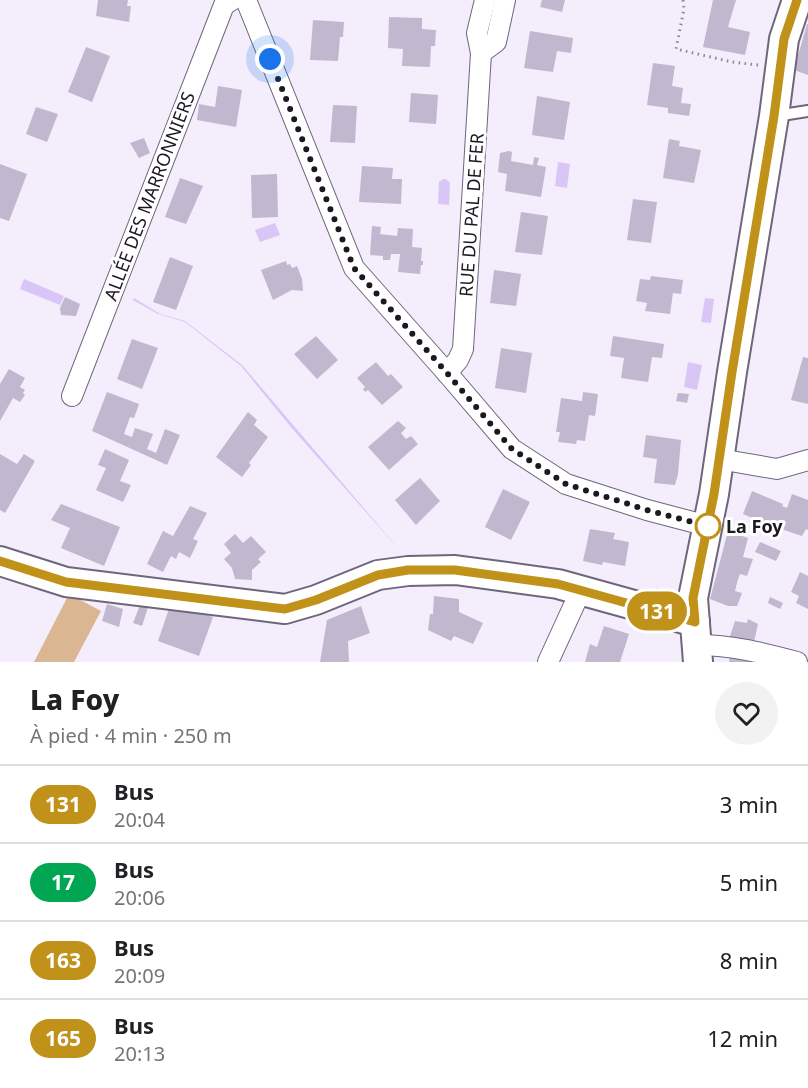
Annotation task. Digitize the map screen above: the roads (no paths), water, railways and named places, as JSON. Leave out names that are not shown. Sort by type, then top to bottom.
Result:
[{"type":"street","name":"ALLÉE DES MARRONNIERS","points":[[72,396],[224,5],[232,0]]},
{"type":"street","points":[[246,0],[354,268],[512,449],[566,484],[647,510],[708,526]]},
{"type":"street","name":"RUE DU PAL DE FER","points":[[447,373],[458,360],[463,349],[481,53],[477,33],[485,0]]},
{"type":"street","points":[[481,53],[496,42],[505,0]]},
{"type":"street","points":[[696,643],[693,598],[719,459],[774,116],[784,39],[797,0]]},
{"type":"street","points":[[719,459],[777,469],[808,460]]},
{"type":"street","points":[[0,561],[66,582],[285,609],[316,600],[378,575],[408,570],[455,570],[558,584],[581,590],[696,643],[758,652],[797,662]]},
{"type":"street","points":[[548,662],[581,590]]},
{"type":"lane","points":[[782,115],[808,111]]},
{"type":"place","name":"La Foy","points":[[708,526]]}]
